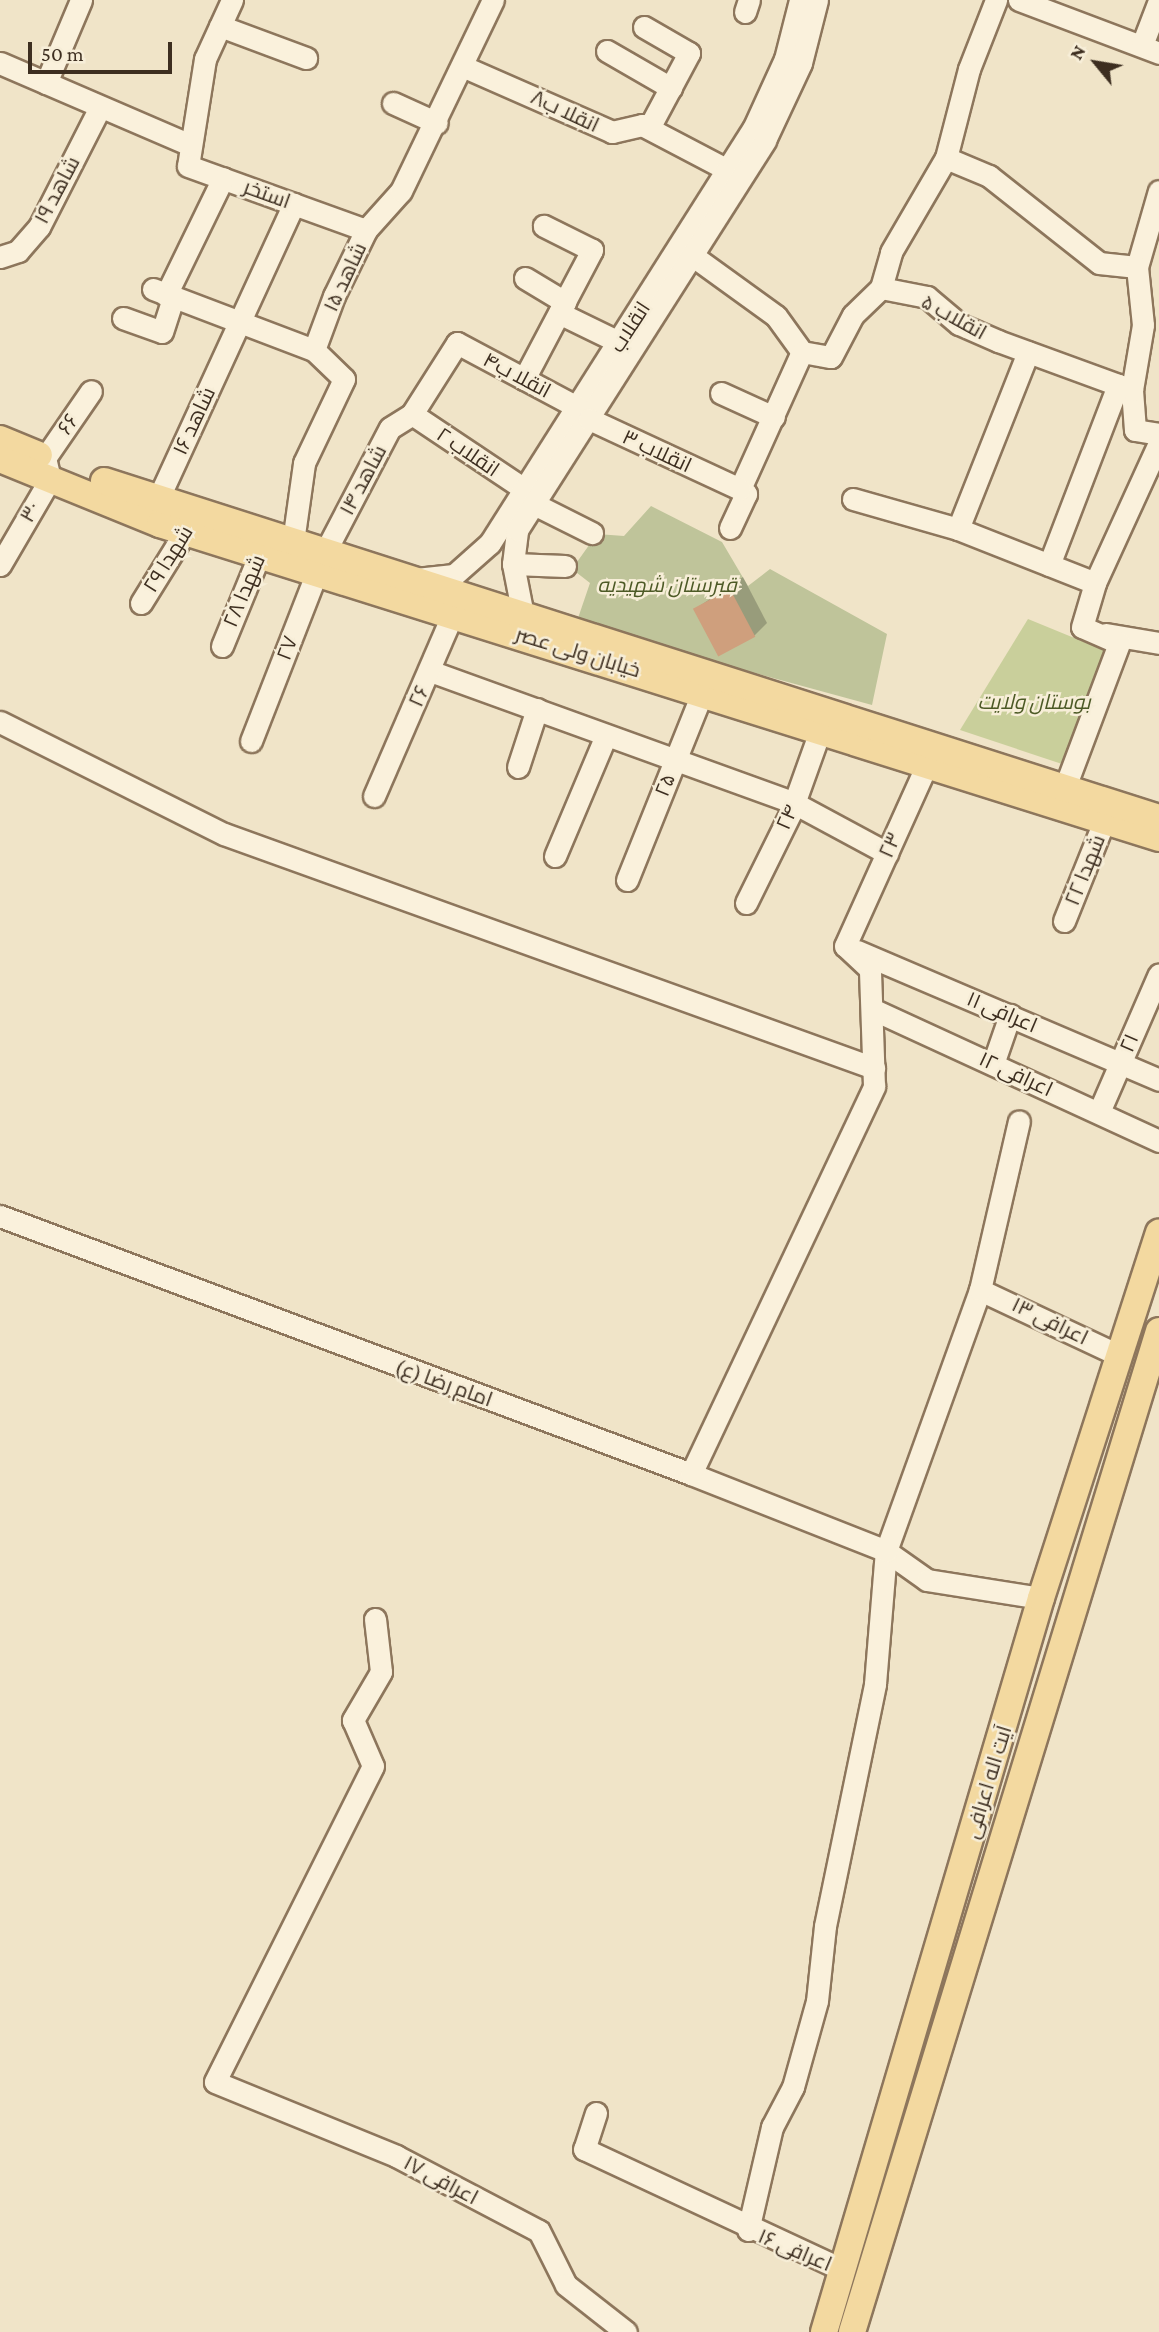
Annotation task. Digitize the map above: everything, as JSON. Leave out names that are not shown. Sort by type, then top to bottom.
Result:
[{"type":"main road","name":"خیابان ولی عصر","points":[[0,439],[48,468],[191,523],[1062,795],[1159,818]]},
{"type":"main road","name":"خیابان ولی عصر","points":[[0,459],[48,468]]},
{"type":"main road","name":"خیابان ولی عصر","points":[[520,624],[703,691],[821,728],[931,753]]},
{"type":"main road","name":"خیابان ولی عصر","points":[[1062,795],[1105,820],[1159,838]]},
{"type":"main road","name":"آیت اله اعرافی","points":[[824,2332],[1041,1598],[1159,1233]]},
{"type":"main road","name":"آیت اله اعرافی","points":[[852,2332],[1154,1363],[1159,1331]]},
{"type":"main road","points":[[894,2097],[922,2104]]},
{"type":"main road","points":[[840,2279],[865,2291]]},
{"type":"street","points":[[0,63],[99,109],[190,145],[205,59],[232,0]]},
{"type":"street","name":"شاهد ۱۵","points":[[314,350],[366,230],[401,191],[437,123],[493,0]]},
{"type":"street","name":"انقلاب","points":[[626,346],[693,256],[736,174],[780,72],[803,0]]},
{"type":"street","points":[[693,256],[776,316],[802,352],[831,357],[853,315],[881,288],[891,252],[946,158],[969,69],[996,0]]},
{"type":"street","points":[[1019,0],[1151,49],[1159,1]]},
{"type":"street","points":[[46,83],[74,3]]},
{"type":"street","points":[[220,26],[306,58]]},
{"type":"street","points":[[644,27],[689,53],[649,128],[736,174]]},
{"type":"street","points":[[607,51],[670,88]]},
{"type":"street","name":"انقلا ب۸","points":[[462,66],[612,132],[649,128]]},
{"type":"street","points":[[393,103],[437,123]]},
{"type":"street","name":"شاهد ۱۹","points":[[0,257],[18,251],[39,227],[99,109]]},
{"type":"street","name":"استخر","points":[[190,145],[188,166],[366,230]]},
{"type":"street","points":[[946,158],[989,176],[1099,263],[1138,267]]},
{"type":"street","name":"انقلاب","points":[[404,589],[469,567],[529,497],[736,174]]},
{"type":"street","points":[[123,318],[162,332],[164,294],[223,178]]},
{"type":"street","points":[[1049,565],[1125,388],[1151,314],[1138,267],[1159,191]]},
{"type":"street","name":"شاهد ۱۶","points":[[153,510],[294,204]]},
{"type":"street","points":[[524,379],[592,250],[544,226]]},
{"type":"street","points":[[526,278],[562,307],[626,346]]},
{"type":"street","name":"انقلاب ۵","points":[[881,288],[927,297],[960,324],[1125,388]]},
{"type":"street","points":[[164,294],[314,350],[344,379],[304,463],[292,554]]},
{"type":"street","name":"انقلا ب۴","points":[[457,343],[583,413]]},
{"type":"street","name":"شاهد ۱۴","points":[[320,563],[390,428],[412,414],[457,343]]},
{"type":"street","points":[[730,528],[746,494],[740,489],[802,352]]},
{"type":"street","points":[[958,529],[1028,352]]},
{"type":"street","points":[[1125,388],[1135,430],[1159,434]]},
{"type":"street","name":"۶۶","points":[[48,468],[91,391]]},
{"type":"street","points":[[721,393],[774,417]]},
{"type":"street","name":"انقلاب ۳","points":[[583,413],[740,489]]},
{"type":"street","name":"انقلاب ۲","points":[[412,414],[529,497],[592,533]]},
{"type":"street","points":[[1062,795],[1119,643],[1082,627],[1095,583],[1152,475],[1159,443]]},
{"type":"street","name":"۳۰","points":[[0,565],[48,468]]},
{"type":"street","name":"انقلاب","points":[[520,624],[513,564],[517,530],[529,497]]},
{"type":"street","points":[[853,499],[958,529],[1095,583]]},
{"type":"street","name":"شهدا ۲۹","points":[[141,603],[191,523]]},
{"type":"street","name":"شهدا ۲۸","points":[[222,646],[263,546]]},
{"type":"street","name":"۲۷","points":[[251,741],[320,563]]},
{"type":"street","points":[[513,564],[565,566]]},
{"type":"street","name":"۲۶","points":[[374,796],[457,605]]},
{"type":"street","points":[[1096,633],[1159,643]]},
{"type":"street","points":[[430,671],[794,803],[887,853]]},
{"type":"street","name":"۲۵","points":[[627,880],[703,691]]},
{"type":"street","points":[[518,766],[537,709]]},
{"type":"street","points":[[0,722],[224,834],[874,1068]]},
{"type":"street","name":"۲۴","points":[[746,903],[794,803],[821,728]]},
{"type":"street","points":[[555,856],[606,735]]},
{"type":"street","name":"۲۳","points":[[845,946],[931,753]]},
{"type":"street","name":"شهدا ۲۲","points":[[1064,921],[1105,820]]},
{"type":"street","points":[[691,1474],[874,1086],[870,969],[845,946]]},
{"type":"street","name":"اعرافی ۱۱","points":[[845,946],[1159,1080]]},
{"type":"street","name":"۲۱","points":[[1099,1112],[1159,974]]},
{"type":"street","name":"اعرافی ۱۲","points":[[872,1009],[1159,1141]]},
{"type":"street","points":[[993,1064],[1010,1015]]},
{"type":"street","points":[[748,2230],[772,2127],[793,2087],[817,2001],[824,1926],[875,1684],[886,1551],[980,1290],[1019,1121]]},
{"type":"street","name":"امام رضا (ع)","points":[[0,1216],[691,1474],[886,1551],[927,1580],[1041,1598]]},
{"type":"street","name":"اعرافی ۱۳","points":[[980,1290],[1118,1355]]},
{"type":"street","name":"اعرافی ۱۷","points":[[375,1619],[381,1672],[353,1720],[373,1766],[215,2082],[396,2156],[539,2231],[566,2285],[626,2332]]},
{"type":"street","name":"اعرافی ۱۶","points":[[596,2113],[584,2149],[840,2279]]},
{"type":"green space","name":"قبرستان شهیدیه","points":[[651,506],[722,542],[748,586],[770,569],[887,634],[872,705],[576,624],[590,583],[572,569],[597,534],[624,536]]},
{"type":"green space","name":"بوستان ولایت","points":[[1028,619],[1106,651],[1065,765],[960,730]]},
{"type":"building","points":[[730,589],[755,637],[718,656],[693,609]]}]
